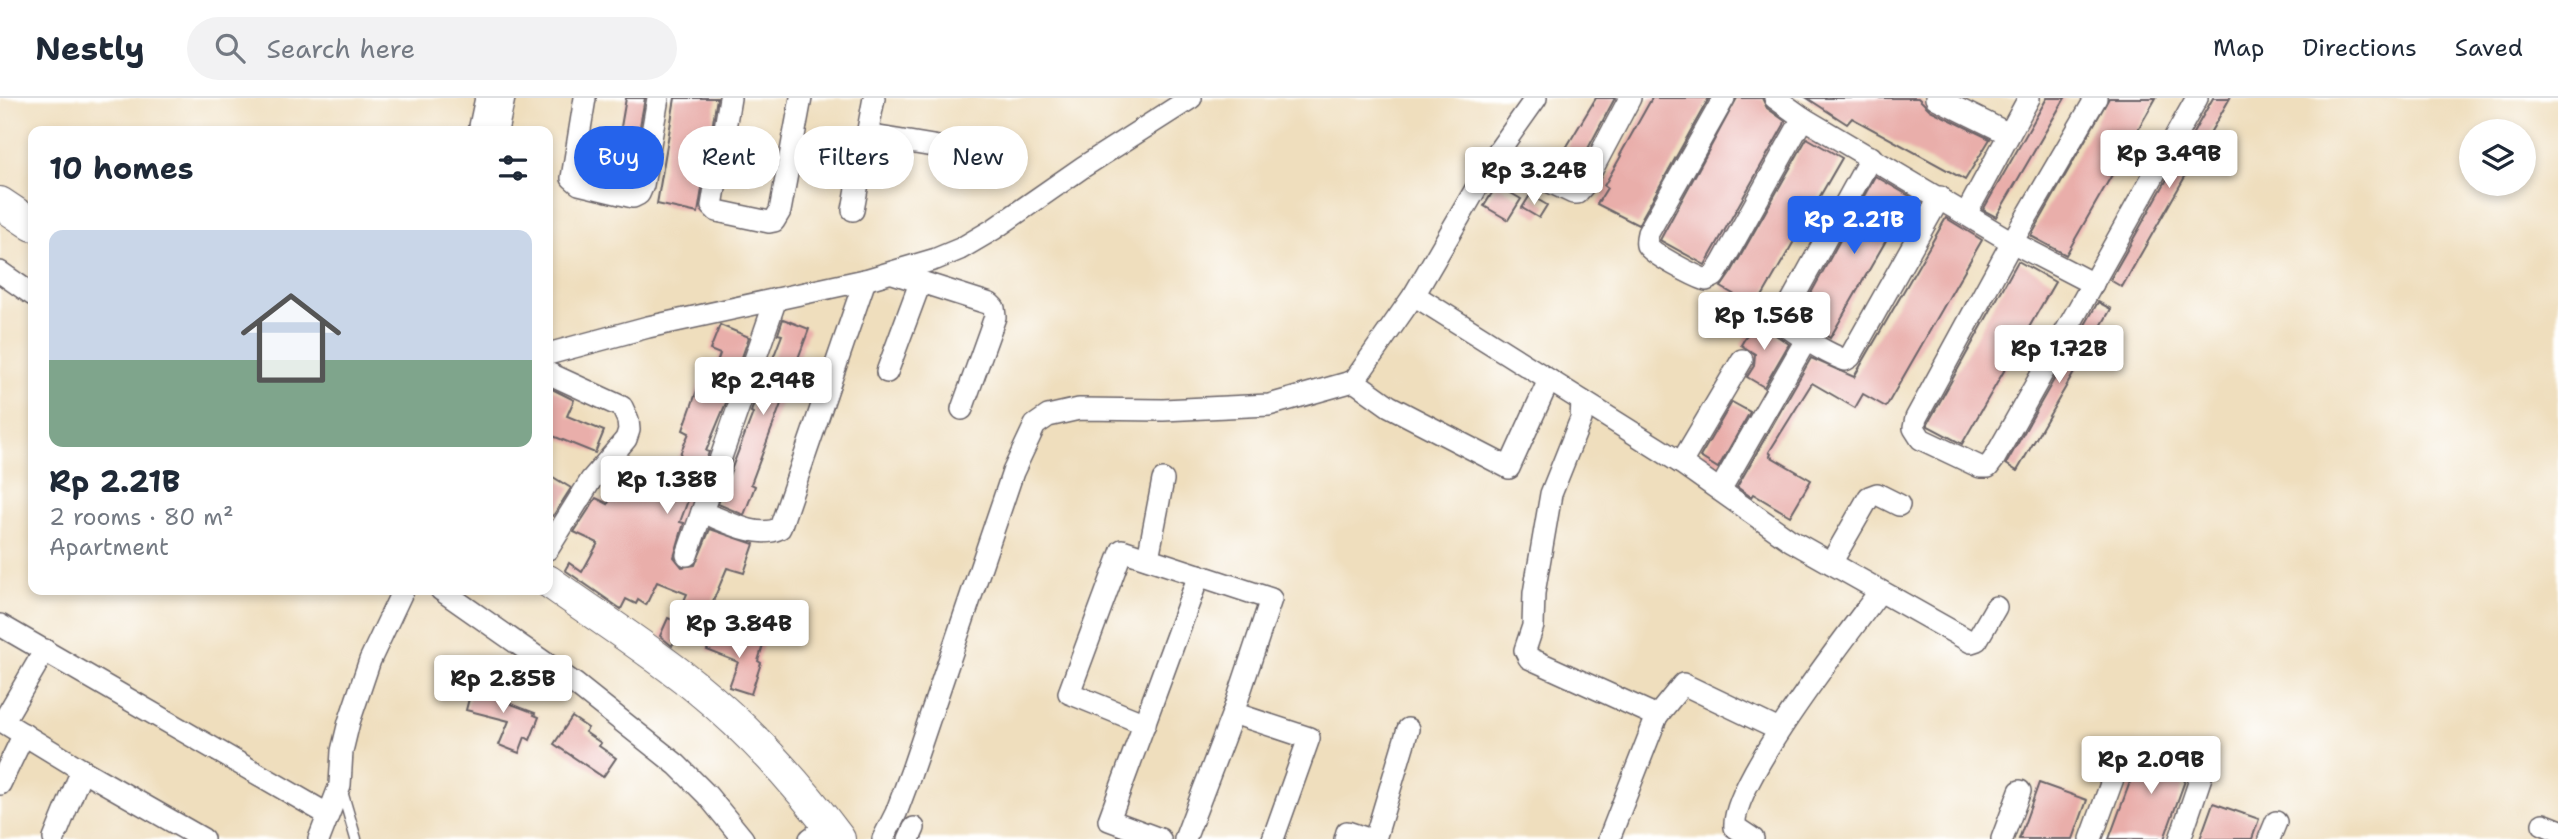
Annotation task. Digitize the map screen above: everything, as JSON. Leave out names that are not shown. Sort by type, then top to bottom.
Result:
[{"type":"main road","points":[[0,203],[28,222]]},
{"type":"main road","points":[[553,585],[694,686],[747,732],[822,835]]},
{"type":"street","points":[[480,126],[486,98]]},
{"type":"street","points":[[498,126],[504,98]]},
{"type":"street","points":[[585,98],[572,178],[579,184],[633,197],[639,194],[643,184],[659,98]]},
{"type":"street","points":[[730,98],[712,205],[717,211],[769,222],[774,221],[780,211],[801,98]]},
{"type":"street","points":[[869,126],[874,98]]},
{"type":"street","points":[[553,353],[648,327],[865,280],[936,258],[971,242],[1191,98]]},
{"type":"street","points":[[883,839],[911,773],[1013,472],[1035,425],[1048,416],[1079,410],[1175,410],[1269,405],[1354,381],[1414,295],[1495,156],[1536,98]]},
{"type":"street","points":[[1495,156],[1577,193],[1584,185],[1630,98]]},
{"type":"street","points":[[1724,98],[1646,241],[1648,246],[1658,253],[1706,280],[1714,276],[1721,265],[1803,118]]},
{"type":"street","points":[[1936,98],[2009,134]]},
{"type":"street","points":[[1966,214],[2029,98]]},
{"type":"street","points":[[2096,98],[2012,242],[1916,418],[1914,428],[1921,439],[1980,467],[1988,467],[2197,98]]},
{"type":"street","points":[[1784,100],[1803,118],[2012,242],[2093,284]]},
{"type":"street","points":[[1871,157],[1785,313],[1784,326],[1806,340],[1837,357],[1845,360],[1850,357],[1940,197]]},
{"type":"street","points":[[853,210],[857,189]]},
{"type":"street","points":[[0,272],[28,292]]},
{"type":"street","points":[[892,273],[989,304],[996,312],[962,409]]},
{"type":"street","points":[[702,512],[753,530],[775,531],[780,528],[865,280]]},
{"type":"street","points":[[887,372],[920,283]]},
{"type":"street","points":[[1414,295],[1681,463],[1790,540],[1974,642],[1997,607]]},
{"type":"street","points":[[687,555],[776,299]]},
{"type":"street","points":[[1720,490],[1806,340]]},
{"type":"street","points":[[1681,463],[1742,360]]},
{"type":"street","points":[[553,375],[622,407],[629,429],[620,448],[591,480],[553,541]]},
{"type":"street","points":[[1354,381],[1389,406],[1509,467],[1549,380]]},
{"type":"street","points":[[1582,401],[1581,419],[1550,494],[1534,593],[1533,626],[1526,644],[1527,655],[1657,716]]},
{"type":"street","points":[[1148,558],[1163,480]]},
{"type":"street","points":[[1831,563],[1870,497],[1877,494],[1899,505]]},
{"type":"street","points":[[1145,724],[1069,694],[1122,550],[1270,599],[1233,713],[1185,839]]},
{"type":"street","points":[[1160,839],[1109,820],[1199,575]]},
{"type":"street","points":[[1753,839],[1735,827],[1734,819],[1779,730],[1880,591]]},
{"type":"street","points":[[319,839],[340,785],[342,751],[349,722],[370,660],[401,595]]},
{"type":"street","points":[[448,595],[574,683],[677,765],[743,839]]},
{"type":"street","points":[[0,625],[327,814]]},
{"type":"street","points":[[45,650],[1,721],[203,839]]},
{"type":"street","points":[[1609,839],[1657,716],[1684,684],[1779,730]]},
{"type":"street","points":[[1233,713],[1309,738],[1273,839]]},
{"type":"street","points":[[1374,839],[1408,729]]},
{"type":"street","points":[[0,784],[24,734]]},
{"type":"street","points":[[2091,839],[2123,751]]},
{"type":"street","points":[[54,839],[82,770]]},
{"type":"street","points":[[2180,839],[2201,777]]},
{"type":"street","points":[[2002,839],[2020,791]]},
{"type":"street","points":[[1345,839],[1347,832],[1368,839]]},
{"type":"lane","points":[[340,785],[356,839]]},
{"type":"building","points":[[626,98],[645,98],[640,126],[621,126]]},
{"type":"building","points":[[675,98],[717,98],[712,126],[678,126],[678,189],[702,189],[698,213],[657,204],[660,189],[664,189],[664,163]]},
{"type":"building","points":[[1596,98],[1615,98],[1577,169],[1560,158]]},
{"type":"building","points":[[1652,98],[1709,98],[1638,225],[1597,204],[1607,188],[1604,186],[1620,155]]},
{"type":"building","points":[[1737,98],[1762,98],[1767,108],[1785,121],[1705,265],[1660,240]]},
{"type":"building","points":[[1807,98],[1918,98],[1930,110],[1990,139],[1965,180],[1852,118],[1847,124]]},
{"type":"building","points":[[2047,98],[2065,98],[1996,217],[1983,210]]},
{"type":"building","points":[[2109,98],[2156,98],[2066,255],[2031,236]]},
{"type":"building","points":[[2213,98],[2230,98],[2122,287],[2110,280]]},
{"type":"building","points":[[1807,138],[1842,158],[1756,307],[1721,287]]},
{"type":"building","points":[[1875,176],[1911,197],[1830,338],[1798,317]]},
{"type":"building","points":[[1497,185],[1521,199],[1508,220],[1484,206]]},
{"type":"building","points":[[1530,195],[1547,205],[1539,218],[1522,208]]},
{"type":"building","points":[[1946,218],[1982,240],[1886,407],[1863,394],[1855,408],[1812,383],[1769,452],[1770,456],[1811,480],[1790,516],[1737,487],[1811,358],[1854,377]]},
{"type":"building","points":[[2018,261],[2055,282],[1962,444],[1928,426],[1928,423]]},
{"type":"building","points":[[2098,302],[2111,309],[2017,471],[2006,464]]},
{"type":"building","points":[[783,319],[809,329],[751,484],[755,486],[744,515],[718,504],[753,413],[751,412],[765,370],[768,371],[782,335],[778,334]]},
{"type":"building","points":[[1755,321],[1789,344],[1764,387],[1747,377],[1754,366],[1755,354],[1741,345]]},
{"type":"building","points":[[720,325],[749,337],[706,451],[709,452],[699,480],[696,479],[680,522],[684,523],[674,557],[682,567],[695,565],[710,529],[754,544],[744,573],[727,568],[700,632],[682,624],[672,646],[660,636],[668,618],[675,621],[687,594],[657,582],[646,605],[638,600],[636,604],[626,599],[621,609],[565,570],[569,563],[582,572],[598,543],[574,532],[596,498],[608,504],[620,467],[668,483],[689,433],[683,430],[702,376],[711,380],[720,354],[710,350]]},
{"type":"building","points":[[553,390],[574,400],[567,416],[604,431],[595,453],[553,436]]},
{"type":"building","points":[[1732,402],[1750,412],[1718,468],[1700,457]]},
{"type":"building","points":[[553,477],[571,488],[553,516]]},
{"type":"building","points":[[713,633],[748,646],[750,640],[763,645],[758,661],[761,663],[751,694],[729,687],[738,662],[707,650]]},
{"type":"building","points":[[474,680],[493,684],[490,696],[535,713],[534,715],[539,717],[530,740],[525,737],[519,753],[499,745],[509,721],[466,710]]},
{"type":"building","points":[[572,717],[588,728],[585,732],[616,758],[603,777],[554,744]]},
{"type":"building","points":[[2144,744],[2192,761],[2164,839],[2109,839]]},
{"type":"building","points":[[2039,783],[2087,800],[2073,839],[2019,839]]},
{"type":"building","points":[[2213,803],[2259,819],[2252,839],[2200,839]]}]
